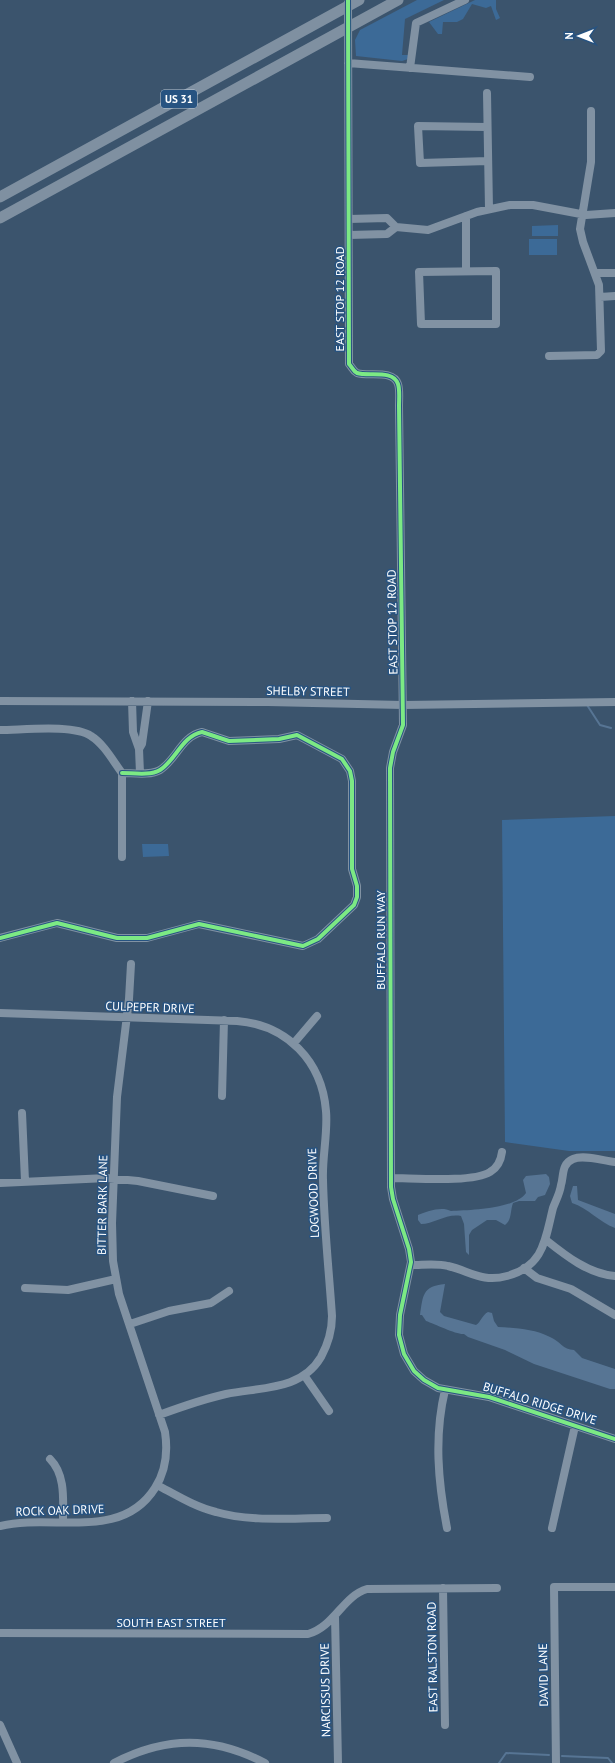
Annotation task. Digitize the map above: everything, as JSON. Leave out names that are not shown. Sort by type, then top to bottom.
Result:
[{"type":"main road","name":"US 31","points":[[0,197],[348,3],[359,0]]},
{"type":"main road","name":"US 31","points":[[0,218],[398,0]]},
{"type":"street","points":[[410,68],[416,23],[465,0]]},
{"type":"street","name":"EAST STOP 12 ROAD","points":[[348,3],[349,364],[358,374],[385,375],[393,378],[398,383],[400,406],[403,705]]},
{"type":"street","points":[[348,63],[530,78]]},
{"type":"street","points":[[487,93],[489,209]]},
{"type":"street","points":[[548,356],[596,355],[600,353],[600,296],[596,273],[582,242],[580,229],[591,162],[591,111]]},
{"type":"street","points":[[487,127],[418,126],[420,163],[488,161]]},
{"type":"street","points":[[349,235],[387,234],[396,228],[428,230],[466,216],[489,209],[510,205],[533,205],[583,215],[615,213]]},
{"type":"street","points":[[466,216],[466,271]]},
{"type":"street","points":[[349,219],[387,218],[396,228]]},
{"type":"street","points":[[466,271],[496,271],[496,324],[421,324],[419,272],[466,271]]},
{"type":"street","points":[[596,273],[615,273]]},
{"type":"street","points":[[600,296],[615,296]]},
{"type":"street","name":"SHELBY STREET","points":[[0,701],[148,701],[403,705],[615,702]]},
{"type":"street","points":[[132,701],[133,732],[139,749],[140,773]]},
{"type":"street","points":[[139,749],[142,744],[148,701]]},
{"type":"street","name":"BUFFALO RUN WAY","points":[[403,705],[403,725],[393,752],[390,768],[391,1178],[393,1199],[409,1250],[411,1265]]},
{"type":"street","points":[[0,730],[70,729],[84,732],[98,742],[122,773],[122,857]]},
{"type":"street","points":[[0,938],[57,923],[117,938],[147,938],[199,924],[296,946],[306,946],[316,941],[354,905],[358,894],[358,886],[352,868],[351,776],[347,764],[342,759],[328,751],[297,735],[279,739],[229,741],[208,733],[200,732],[190,737],[161,770],[140,773],[122,773]]},
{"type":"street","name":"BITTER BARK LANE","points":[[131,964],[127,1018],[116,1097],[112,1247],[116,1279],[165,1432],[165,1466],[157,1485]]},
{"type":"street","name":"CULPEPER DRIVE","points":[[0,1014],[243,1021],[262,1026],[281,1034],[294,1043]]},
{"type":"street","points":[[294,1043],[318,1016]]},
{"type":"street","points":[[222,1096],[224,1020]]},
{"type":"street","name":"LOGWOOD DRIVE","points":[[159,1415],[226,1394],[287,1384],[304,1375],[314,1366],[324,1351],[331,1333],[332,1320],[323,1180],[326,1104],[323,1088],[315,1069],[308,1058],[294,1043]]},
{"type":"street","points":[[22,1113],[25,1181]]},
{"type":"street","points":[[391,1178],[480,1176],[494,1168],[501,1159],[502,1152]]},
{"type":"street","points":[[411,1265],[448,1266],[488,1279],[508,1276],[524,1268],[536,1258],[546,1240],[554,1206],[560,1192],[564,1168],[572,1159],[580,1158],[615,1162]]},
{"type":"street","points":[[0,1183],[88,1177],[114,1178],[213,1196]]},
{"type":"street","points":[[546,1240],[572,1260],[601,1273],[615,1276]]},
{"type":"street","name":"BUFFALO RIDGE DRIVE","points":[[411,1265],[400,1315],[400,1345],[412,1368],[424,1380],[445,1390],[489,1398],[615,1439]]},
{"type":"street","points":[[524,1268],[537,1278],[571,1289],[615,1315]]},
{"type":"street","points":[[25,1288],[68,1290],[116,1279]]},
{"type":"street","points":[[130,1324],[169,1311],[211,1303],[229,1291]]},
{"type":"street","points":[[304,1375],[329,1411]]},
{"type":"street","points":[[445,1390],[438,1420],[438,1466],[447,1528]]},
{"type":"street","points":[[552,1528],[575,1426]]},
{"type":"street","points":[[50,1459],[59,1472],[62,1484],[63,1522]]},
{"type":"street","points":[[157,1485],[204,1508],[227,1515],[254,1518],[327,1518]]},
{"type":"street","name":"ROCK OAK DRIVE","points":[[0,1526],[25,1522],[100,1522],[120,1517],[142,1503],[157,1485]]},
{"type":"street","name":"DAVID LANE","points":[[556,1763],[554,1587],[615,1587]]},
{"type":"street","name":"EAST RALSTON ROAD","points":[[443,1588],[445,1725]]},
{"type":"street","name":"SOUTH EAST STREET","points":[[0,1633],[308,1634],[323,1628],[356,1595],[367,1589],[497,1588]]},
{"type":"street","name":"NARCISSUS DRIVE","points":[[335,1616],[338,1763]]},
{"type":"street","points":[[0,1725],[17,1763]]},
{"type":"street","points":[[114,1763],[132,1753],[162,1745],[195,1742],[222,1745],[246,1753],[265,1763]]},
{"type":"shaded area","points":[[417,0],[444,0],[405,19],[402,55],[409,55],[408,59],[402,61],[356,56],[355,40],[360,30]]},
{"type":"shaded area","points":[[475,0],[496,0],[496,9],[500,18],[496,20],[491,6],[486,8],[472,4],[463,19],[457,22],[443,22],[442,34],[438,34],[429,22]]},
{"type":"shaded area","points":[[558,225],[558,236],[532,236],[532,226]]},
{"type":"shaded area","points":[[529,239],[557,239],[557,255],[529,255]]},
{"type":"shaded area","points":[[615,816],[615,1151],[569,1151],[505,1142],[502,820]]},
{"type":"shaded area","points":[[142,844],[168,844],[169,856],[143,857]]},
{"type":"shaded area","points":[[546,1174],[549,1177],[550,1184],[545,1195],[538,1197],[535,1201],[519,1201],[513,1203],[510,1218],[505,1225],[496,1220],[487,1220],[472,1230],[469,1235],[469,1255],[466,1252],[464,1224],[461,1216],[456,1215],[446,1217],[426,1224],[421,1224],[418,1220],[418,1215],[434,1210],[443,1209],[451,1211],[492,1208],[512,1202],[526,1193],[523,1180],[526,1176]]},
{"type":"shaded area","points":[[573,1186],[577,1186],[578,1200],[615,1214],[615,1228],[578,1205],[572,1203],[570,1196]]},
{"type":"shaded area","points":[[445,1284],[440,1312],[444,1316],[476,1325],[488,1312],[492,1313],[494,1321],[498,1327],[525,1329],[544,1334],[567,1349],[574,1350],[582,1358],[615,1369],[615,1389],[610,1389],[534,1364],[505,1350],[426,1321],[422,1315],[420,1315],[425,1293],[432,1287]]},
{"type":"waterway","points":[[587,705],[600,725],[611,728]]},
{"type":"waterway","points":[[499,1763],[506,1753],[549,1755]]},
{"type":"waterway","points":[[562,1756],[608,1758],[612,1763]]},
{"type":"cycle path","points":[[348,0],[349,364],[357,373],[380,374],[395,379],[398,384],[399,392],[403,725],[393,752],[390,768],[391,1187],[393,1199],[409,1249],[411,1262],[400,1315],[399,1335],[404,1354],[414,1371],[424,1380],[438,1388],[489,1397],[615,1439]]},
{"type":"cycle path","points":[[0,938],[57,923],[117,938],[147,938],[199,924],[303,946],[318,939],[354,905],[357,897],[357,886],[352,869],[352,781],[350,771],[342,759],[297,735],[279,739],[229,741],[202,732],[189,738],[166,766],[160,770],[146,774],[122,773]]}]
